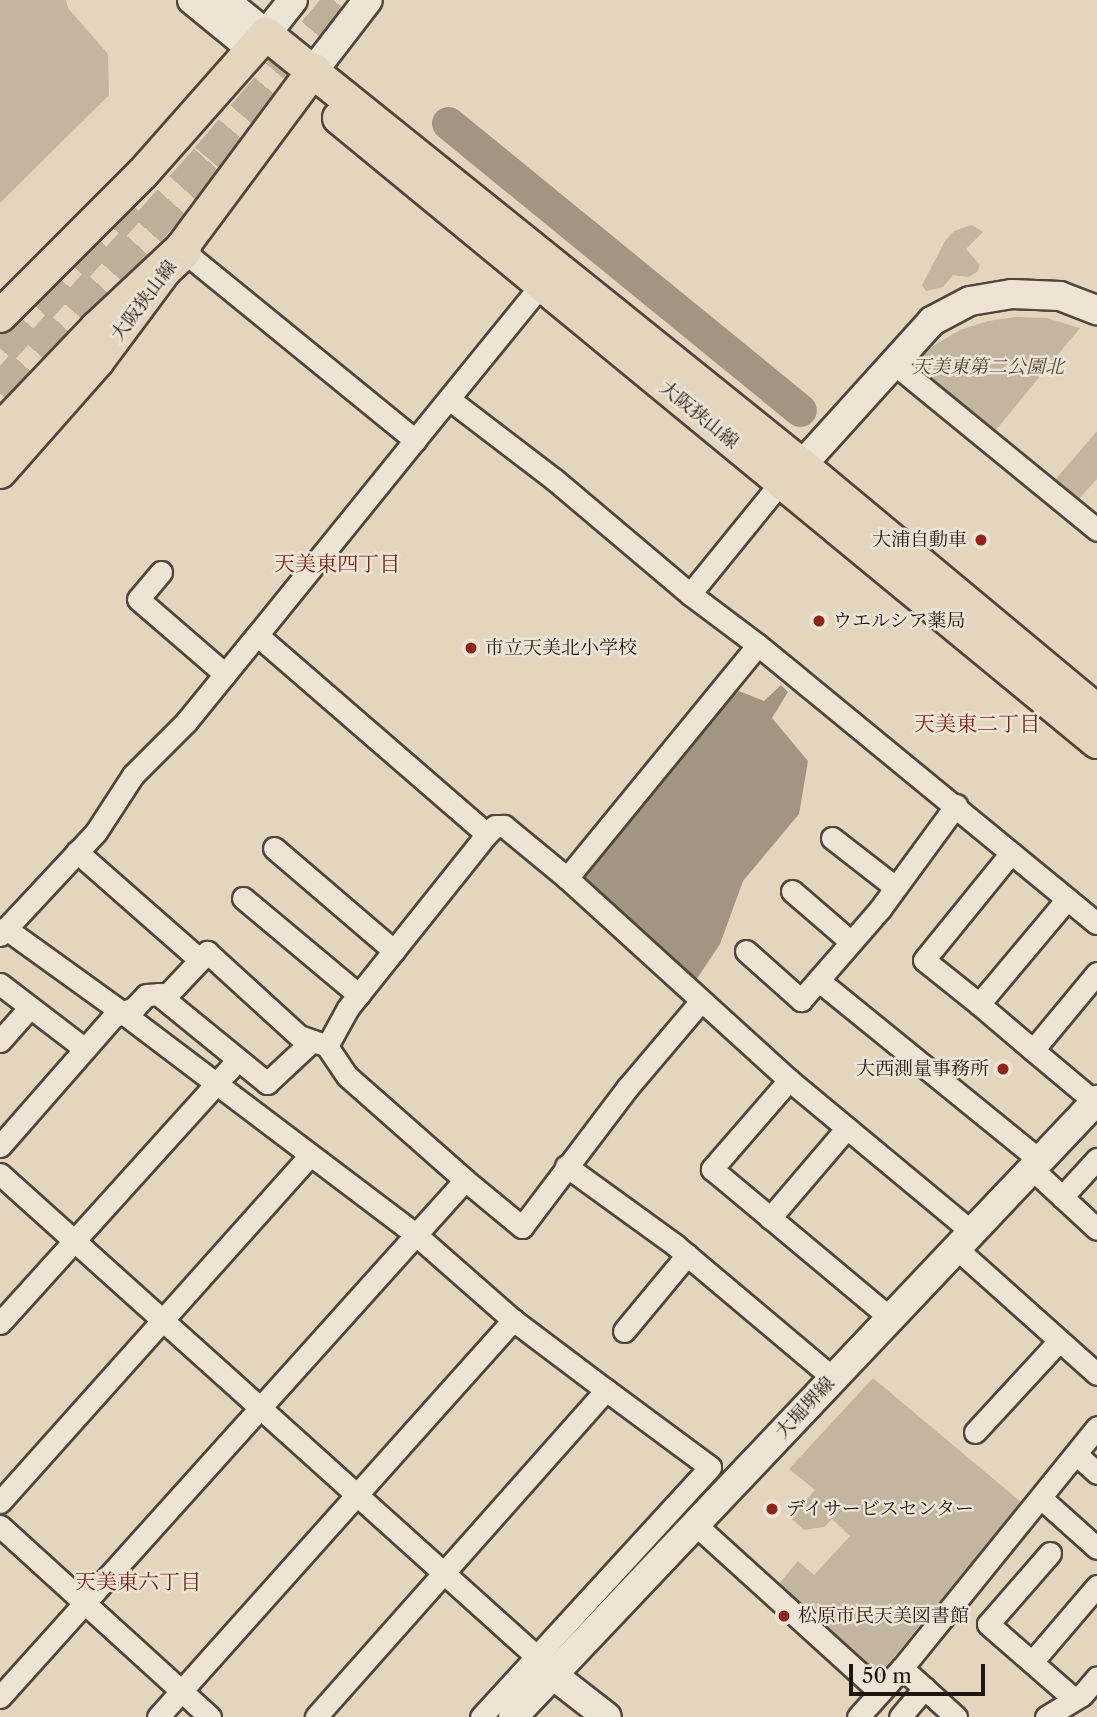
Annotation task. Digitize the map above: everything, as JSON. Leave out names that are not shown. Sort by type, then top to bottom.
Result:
[{"type":"highway","points":[[0,432],[98,329],[182,250]]},
{"type":"main road","points":[[192,0],[260,42]]},
{"type":"main road","points":[[223,0],[260,42]]},
{"type":"main road","points":[[0,316],[143,173],[260,42],[293,0]]},
{"type":"main road","points":[[307,79],[368,0]]},
{"type":"main road","name":"大阪狭山線","points":[[260,42],[792,473],[1097,712]]},
{"type":"main road","name":"大阪狭山線","points":[[0,472],[97,362],[307,79]]},
{"type":"main road","name":"大阪狭山線","points":[[307,79],[541,286],[792,473],[1097,742]]},
{"type":"main road","points":[[792,473],[932,321],[970,301],[1012,294],[1060,296],[1097,310]]},
{"type":"main road","name":"大堀堺線","points":[[513,1717],[544,1666],[696,1525],[1034,1163],[1096,1101]]},
{"type":"main road","points":[[544,1666],[607,1717]]},
{"type":"street","points":[[182,250],[415,440]]},
{"type":"street","points":[[481,1717],[544,1666],[710,1466],[513,1320],[414,1233],[214,1085],[123,1013],[2,933],[96,832],[133,775],[186,722],[541,286]]},
{"type":"street","points":[[892,362],[1097,530]]},
{"type":"street","points":[[449,399],[555,480],[690,594],[758,645],[1097,923]]},
{"type":"street","points":[[690,594],[792,473]]},
{"type":"street","points":[[161,572],[138,599],[225,674]]},
{"type":"street","points":[[257,635],[487,834]]},
{"type":"street","points":[[567,878],[758,645]]},
{"type":"street","points":[[746,951],[800,1000],[851,942],[956,806]]},
{"type":"street","points":[[158,995],[267,1083],[319,1043],[487,834],[495,826],[504,826],[567,878],[789,1080],[847,1128],[964,1240],[1059,1341],[1097,1374]]},
{"type":"street","points":[[832,838],[895,887]]},
{"type":"street","points":[[274,848],[394,951]]},
{"type":"street","points":[[77,852],[200,960]]},
{"type":"street","points":[[1011,853],[924,960],[1096,1101]]},
{"type":"street","points":[[792,891],[851,942]]},
{"type":"street","points":[[243,898],[359,995]]},
{"type":"street","points":[[979,1004],[1066,898]]},
{"type":"street","points":[[0,1146],[113,1017],[135,1007],[146,995],[168,994],[207,952],[299,1036],[319,1043],[347,1076],[522,1227],[566,1166],[701,1001]]},
{"type":"street","points":[[1033,1049],[1097,973]]},
{"type":"street","points":[[818,980],[1034,1163],[1062,1198],[1097,1229]]},
{"type":"street","points":[[0,984],[85,1049]]},
{"type":"street","points":[[0,1041],[30,1007]]},
{"type":"street","points":[[0,1323],[238,1060]]},
{"type":"street","points":[[789,1080],[712,1169],[890,1318]]},
{"type":"street","points":[[770,1219],[847,1128]]},
{"type":"street","points":[[0,1502],[309,1156]]},
{"type":"street","points":[[1062,1198],[1097,1159]]},
{"type":"street","points":[[566,1166],[687,1255],[833,1378]]},
{"type":"street","points":[[0,1174],[544,1666]]},
{"type":"street","points":[[0,1697],[414,1233],[465,1180]]},
{"type":"street","points":[[624,1331],[687,1255]]},
{"type":"street","points":[[158,1717],[354,1494],[513,1320]]},
{"type":"street","points":[[975,1432],[1059,1341]]},
{"type":"street","points":[[316,1717],[606,1390]]},
{"type":"street","points":[[858,1717],[1077,1455],[1097,1427]]},
{"type":"street","points":[[1077,1455],[1097,1474]]},
{"type":"street","points":[[1041,1498],[1097,1548]]},
{"type":"street","points":[[0,1525],[210,1717]]},
{"type":"street","points":[[696,1525],[880,1692]]},
{"type":"street","points":[[1050,1553],[988,1624],[1074,1699]]},
{"type":"street","points":[[1032,1662],[1097,1586]]},
{"type":"street","points":[[901,1668],[956,1717]]},
{"type":"street","points":[[1046,1717],[1074,1699],[1097,1677]]},
{"type":"street","points":[[905,1715],[924,1688]]},
{"type":"green space","points":[[0,0],[66,0],[68,8],[108,54],[109,95],[0,203]]},
{"type":"green space","points":[[972,225],[983,232],[966,249],[980,265],[977,272],[968,277],[953,275],[943,287],[926,291],[922,285],[945,241],[954,231]]},
{"type":"green space","name":"天美東第二公園北","points":[[1015,317],[1047,318],[1080,328],[995,431],[914,364],[933,346],[960,330],[988,321]]},
{"type":"green space","points":[[1097,431],[1097,479],[1078,500],[1055,480]]},
{"type":"green space","points":[[873,1378],[1021,1502],[880,1674],[777,1586],[798,1561],[814,1575],[850,1536],[832,1519],[824,1527],[804,1530],[791,1518],[815,1490],[789,1469]]},
{"type":"shaded area","points":[[781,685],[788,692],[772,718],[808,761],[799,814],[743,881],[720,944],[694,983],[584,882],[587,865],[708,718],[739,691],[764,701]]},
{"type":"waterway","points":[[448,123],[800,410]]},
{"type":"tunnel","points":[[0,393],[209,159],[344,0]]},
{"type":"tunnel","points":[[0,348],[131,203]]},
{"type":"place","name":"大浦自動車","points":[[981,540]]},
{"type":"place","name":"ウエルシア薬局","points":[[819,621]]},
{"type":"place","name":"市立天美北小学校","points":[[471,648]]},
{"type":"place","name":"大西測量事務所","points":[[1003,1069]]},
{"type":"place","name":"デイサービスセンター","points":[[772,1509]]},
{"type":"place","name":"松原市民天美図書館","points":[[784,1616]]},
{"type":"district","name":"天美東四丁目","points":[[337,564]]},
{"type":"district","name":"天美東二丁目","points":[[977,724]]},
{"type":"district","name":"天美東六丁目","points":[[138,1582]]}]
